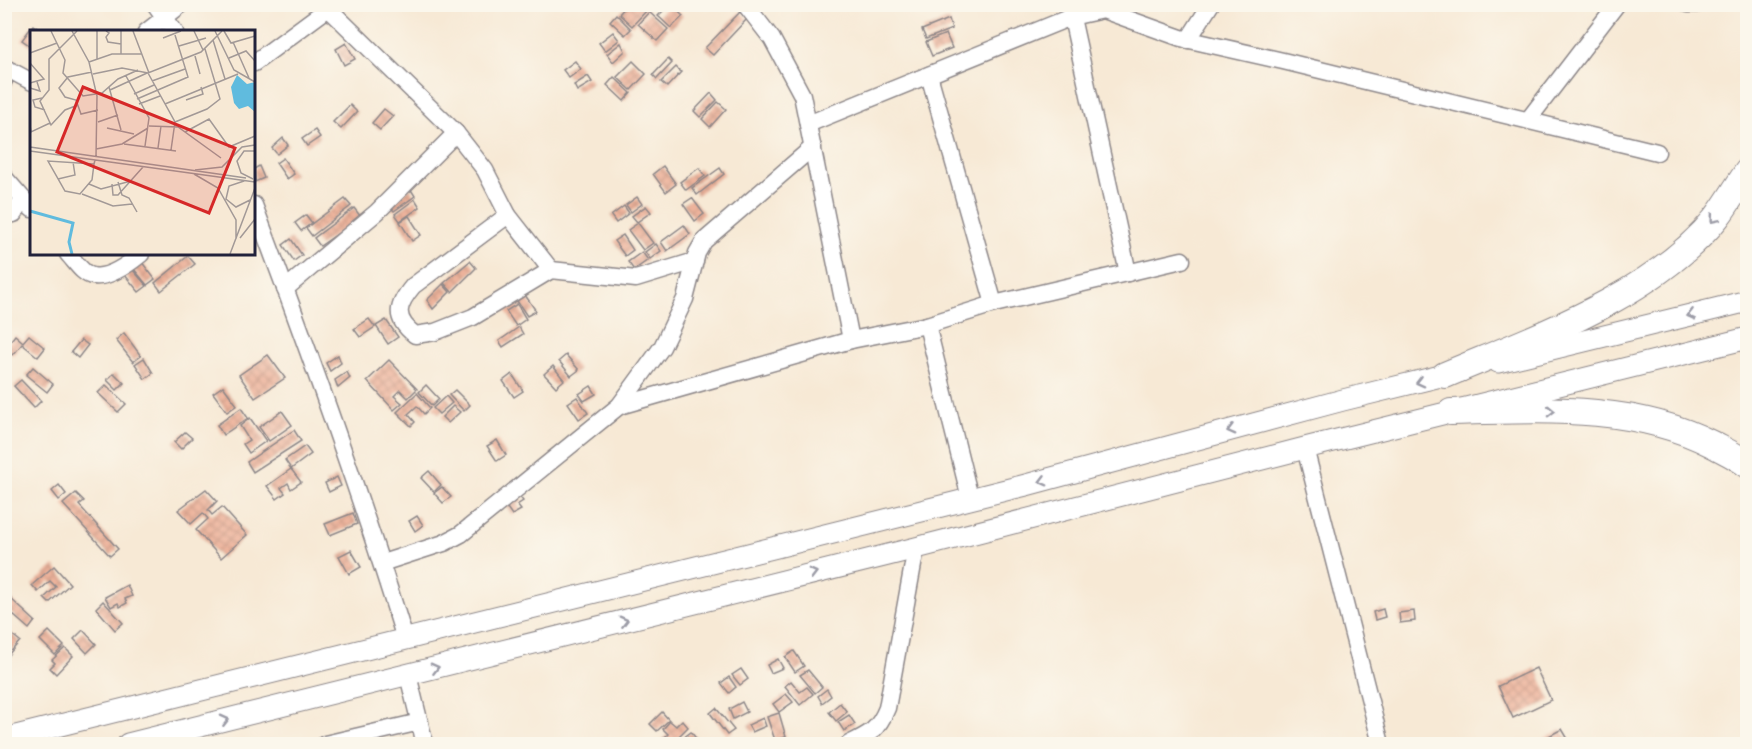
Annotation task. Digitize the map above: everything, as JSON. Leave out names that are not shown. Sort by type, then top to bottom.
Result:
[{"type":"highway","points":[[1445,375],[1545,333],[1604,304],[1663,268],[1716,217],[1748,171]]},
{"type":"highway","points":[[1451,412],[1579,411],[1660,423],[1701,439],[1748,465]]},
{"type":"main road","points":[[4,739],[970,498],[1445,375],[1748,301]]},
{"type":"main road","points":[[128,744],[1748,338]]},
{"type":"street","points":[[147,30],[160,11],[183,4]]},
{"type":"street","points":[[745,4],[772,39],[802,95],[851,340]]},
{"type":"street","points":[[1188,40],[1211,4]]},
{"type":"street","points":[[1528,120],[1617,4]]},
{"type":"street","points":[[1688,4],[1698,4]]},
{"type":"street","points":[[255,62],[326,7],[456,133],[485,170],[508,215],[551,270]]},
{"type":"street","points":[[808,124],[929,75],[1070,11],[1103,10],[1188,40],[1657,152]]},
{"type":"street","points":[[160,11],[174,30]]},
{"type":"street","points":[[1070,11],[1128,273]]},
{"type":"street","points":[[4,67],[30,81]]},
{"type":"street","points":[[929,75],[994,304]]},
{"type":"street","points":[[285,289],[377,212],[456,133]]},
{"type":"street","points":[[382,563],[444,543],[461,534],[619,406],[662,348],[685,299],[695,261],[704,241],[813,147]]},
{"type":"street","points":[[4,177],[27,204],[14,214],[4,216]]},
{"type":"street","points":[[255,208],[382,563],[405,639]]},
{"type":"street","points":[[508,215],[413,286],[401,300],[399,313],[406,328],[415,335],[435,332],[473,317],[551,270],[636,279],[695,261]]},
{"type":"street","points":[[69,255],[83,271],[93,276],[109,274],[139,255]]},
{"type":"street","points":[[619,406],[851,340],[927,325],[994,304],[1182,260]]},
{"type":"street","points":[[927,325],[970,498]]},
{"type":"street","points":[[1305,448],[1381,744]]},
{"type":"street","points":[[849,744],[868,739],[880,724],[887,708],[916,548]]},
{"type":"street","points":[[408,675],[425,744]]},
{"type":"street","points":[[325,744],[420,722]]},
{"type":"building","points":[[628,4],[643,4],[648,9],[632,26],[619,14]]},
{"type":"building","points":[[670,4],[683,16],[671,28],[658,16]]},
{"type":"building","points":[[649,12],[668,29],[657,41],[638,24]]},
{"type":"building","points":[[740,12],[747,19],[713,55],[705,48]]},
{"type":"building","points":[[616,14],[631,29],[625,35],[610,21]]},
{"type":"building","points":[[949,19],[952,29],[926,39],[922,30]]},
{"type":"building","points":[[33,25],[40,30],[30,30],[30,46],[22,40]]},
{"type":"building","points":[[613,32],[619,40],[605,51],[599,43]]},
{"type":"building","points":[[946,34],[952,48],[932,56],[926,42]]},
{"type":"building","points":[[346,43],[355,59],[344,65],[336,49]]},
{"type":"building","points":[[621,43],[625,51],[613,62],[607,54]]},
{"type":"building","points":[[668,59],[672,63],[657,79],[653,75]]},
{"type":"building","points":[[575,61],[581,69],[569,78],[563,70]]},
{"type":"building","points":[[633,61],[646,74],[631,90],[617,77]]},
{"type":"building","points":[[676,67],[681,72],[667,87],[661,82]]},
{"type":"building","points":[[588,76],[592,82],[577,91],[574,85]]},
{"type":"building","points":[[4,77],[13,82],[4,97]]},
{"type":"building","points":[[614,77],[631,93],[624,101],[607,85]]},
{"type":"building","points":[[711,93],[717,100],[700,117],[694,111]]},
{"type":"building","points":[[718,102],[726,109],[710,127],[702,119]]},
{"type":"building","points":[[350,105],[357,112],[341,129],[333,122]]},
{"type":"building","points":[[384,109],[393,116],[380,130],[372,123]]},
{"type":"building","points":[[315,130],[320,137],[307,146],[302,139]]},
{"type":"building","points":[[283,138],[288,145],[277,154],[272,148]]},
{"type":"building","points":[[283,158],[294,174],[287,179],[276,163]]},
{"type":"building","points":[[259,166],[264,178],[255,182],[255,168]]},
{"type":"building","points":[[663,166],[676,184],[666,192],[653,174]]},
{"type":"building","points":[[699,168],[705,176],[686,190],[680,182]]},
{"type":"building","points":[[720,168],[724,174],[697,195],[692,188]]},
{"type":"building","points":[[410,188],[415,196],[394,211],[388,204]]},
{"type":"building","points":[[637,197],[642,204],[631,212],[626,205]]},
{"type":"building","points":[[692,198],[704,214],[695,221],[683,204]]},
{"type":"building","points":[[345,199],[351,206],[312,236],[306,228]]},
{"type":"building","points":[[415,199],[420,207],[400,221],[395,214]]},
{"type":"building","points":[[624,206],[629,213],[616,223],[611,216]]},
{"type":"building","points":[[646,206],[651,212],[637,222],[632,216]]},
{"type":"building","points":[[354,208],[361,217],[320,246],[314,238]]},
{"type":"building","points":[[306,215],[312,223],[301,231],[295,223]]},
{"type":"building","points":[[409,216],[421,235],[412,241],[400,222]]},
{"type":"building","points":[[638,223],[653,243],[643,250],[628,230]]},
{"type":"building","points":[[684,225],[690,234],[667,251],[661,242]]},
{"type":"building","points":[[623,235],[633,250],[625,256],[614,241]]},
{"type":"building","points":[[291,239],[302,255],[294,261],[283,245]]},
{"type":"building","points":[[656,244],[661,251],[650,259],[645,252]]},
{"type":"building","points":[[642,252],[648,260],[634,270],[628,262]]},
{"type":"building","points":[[188,256],[195,264],[161,291],[155,283]]},
{"type":"building","points":[[141,261],[155,279],[147,285],[133,268]]},
{"type":"building","points":[[470,261],[476,268],[452,292],[444,283]]},
{"type":"building","points":[[131,268],[147,286],[139,292],[124,274]]},
{"type":"building","points":[[443,284],[450,292],[433,309],[427,300]]},
{"type":"building","points":[[525,295],[536,311],[527,316],[517,301]]},
{"type":"building","points":[[517,304],[526,319],[516,326],[506,311]]},
{"type":"building","points":[[369,319],[375,327],[360,337],[354,329]]},
{"type":"building","points":[[386,320],[398,337],[388,344],[376,326]]},
{"type":"building","points":[[519,327],[523,334],[503,347],[499,341]]},
{"type":"building","points":[[124,333],[141,356],[133,362],[116,340]]},
{"type":"building","points":[[15,335],[23,342],[29,335],[45,348],[38,357],[22,344],[13,355],[5,348]]},
{"type":"building","points":[[81,340],[88,345],[78,358],[71,352]]},
{"type":"building","points":[[268,355],[285,378],[255,398],[239,375]]},
{"type":"building","points":[[338,355],[341,363],[330,371],[326,363]]},
{"type":"building","points":[[566,355],[579,370],[571,376],[559,361]]},
{"type":"building","points":[[144,358],[153,373],[145,379],[135,364]]},
{"type":"building","points":[[389,360],[417,389],[408,398],[400,390],[394,396],[402,403],[394,410],[367,381]]},
{"type":"building","points":[[553,366],[564,380],[556,387],[544,374]]},
{"type":"building","points":[[33,367],[53,384],[47,392],[26,375]]},
{"type":"building","points":[[347,372],[350,378],[338,388],[335,380]]},
{"type":"building","points":[[114,373],[124,383],[117,390],[107,380]]},
{"type":"building","points":[[512,374],[523,391],[514,397],[503,381]]},
{"type":"building","points":[[21,380],[41,401],[34,408],[14,386]]},
{"type":"building","points":[[106,385],[126,404],[118,412],[98,393]]},
{"type":"building","points":[[426,385],[439,399],[432,406],[419,392]]},
{"type":"building","points":[[223,386],[237,405],[227,412],[213,393]]},
{"type":"building","points":[[591,386],[596,394],[584,401],[579,394]]},
{"type":"building","points":[[455,390],[470,405],[464,411],[449,395]]},
{"type":"building","points":[[417,393],[430,408],[424,414],[417,406],[408,414],[415,422],[411,426],[397,412]]},
{"type":"building","points":[[446,396],[452,403],[439,414],[433,408]]},
{"type":"building","points":[[577,397],[588,413],[579,419],[568,403]]},
{"type":"building","points":[[453,406],[460,412],[448,423],[442,417]]},
{"type":"building","points":[[241,408],[248,418],[223,435],[217,425]]},
{"type":"building","points":[[282,411],[292,425],[269,441],[259,427]]},
{"type":"building","points":[[250,418],[266,441],[249,453],[243,444],[249,440],[240,426]]},
{"type":"building","points":[[294,430],[301,441],[253,472],[247,462]]},
{"type":"building","points":[[185,432],[192,438],[181,449],[174,442]]},
{"type":"building","points":[[497,440],[506,455],[497,461],[487,446]]},
{"type":"building","points":[[305,446],[311,454],[291,469],[285,460]]},
{"type":"building","points":[[291,469],[301,482],[291,489],[288,483],[281,488],[285,493],[277,499],[267,486]]},
{"type":"building","points":[[429,471],[441,485],[434,492],[421,478]]},
{"type":"building","points":[[337,477],[341,486],[329,492],[325,483]]},
{"type":"building","points":[[59,485],[66,494],[59,500],[52,491]]},
{"type":"building","points":[[442,487],[451,497],[443,503],[434,493]]},
{"type":"building","points":[[206,489],[217,501],[208,510],[212,515],[222,507],[247,535],[221,558],[196,530],[208,519],[203,513],[191,524],[178,510]]},
{"type":"building","points":[[76,493],[84,501],[79,505],[118,549],[110,556],[63,504]]},
{"type":"building","points":[[519,496],[523,501],[517,505],[521,510],[512,515],[505,505]]},
{"type":"building","points":[[353,513],[357,524],[330,535],[325,524]]},
{"type":"building","points":[[417,516],[423,525],[415,531],[409,521]]},
{"type":"building","points":[[351,550],[361,567],[349,574],[339,556]]},
{"type":"building","points":[[54,566],[70,584],[49,603],[44,598],[56,587],[50,581],[38,592],[32,585]]},
{"type":"building","points":[[127,585],[132,596],[125,599],[127,603],[120,607],[118,603],[111,607],[105,597]]},
{"type":"building","points":[[10,598],[35,621],[29,629],[4,607]]},
{"type":"building","points":[[103,601],[123,623],[115,630],[96,608]]},
{"type":"building","points":[[1383,609],[1385,617],[1375,620],[1373,612]]},
{"type":"building","points":[[1414,611],[1415,621],[1400,623],[1399,613]]},
{"type":"building","points":[[83,630],[96,644],[87,653],[74,639]]},
{"type":"building","points":[[49,631],[64,646],[55,655],[40,640]]},
{"type":"building","points":[[10,633],[20,641],[8,655],[4,652],[4,640]]},
{"type":"building","points":[[65,648],[73,656],[56,674],[50,668],[55,663],[52,660]]},
{"type":"building","points":[[794,651],[804,666],[795,672],[785,657]]},
{"type":"building","points":[[778,659],[783,668],[771,673],[767,665]]},
{"type":"building","points":[[1536,668],[1551,700],[1513,718],[1498,686]]},
{"type":"building","points":[[741,669],[748,679],[740,685],[732,675]]},
{"type":"building","points":[[808,670],[822,687],[815,693],[800,675]]},
{"type":"building","points":[[729,677],[736,687],[729,693],[721,683]]},
{"type":"building","points":[[791,681],[800,692],[807,687],[813,694],[800,705],[785,686]]},
{"type":"building","points":[[827,689],[831,696],[822,703],[818,696]]},
{"type":"building","points":[[786,694],[793,702],[779,712],[773,704]]},
{"type":"building","points":[[742,702],[747,712],[733,719],[729,709]]},
{"type":"building","points":[[840,703],[847,712],[836,721],[829,712]]},
{"type":"building","points":[[716,708],[734,730],[727,735],[710,713]]},
{"type":"building","points":[[662,712],[669,720],[657,731],[650,724]]},
{"type":"building","points":[[779,713],[786,737],[775,740],[767,717]]},
{"type":"building","points":[[849,715],[855,724],[844,731],[838,722]]},
{"type":"building","points":[[763,718],[766,726],[752,732],[748,725]]},
{"type":"building","points":[[682,720],[688,727],[671,744],[659,743],[668,734],[663,729],[670,721],[676,726]]},
{"type":"building","points":[[1562,729],[1571,744],[1534,744]]},
{"type":"building","points":[[691,732],[698,741],[693,744],[675,744]]}]
